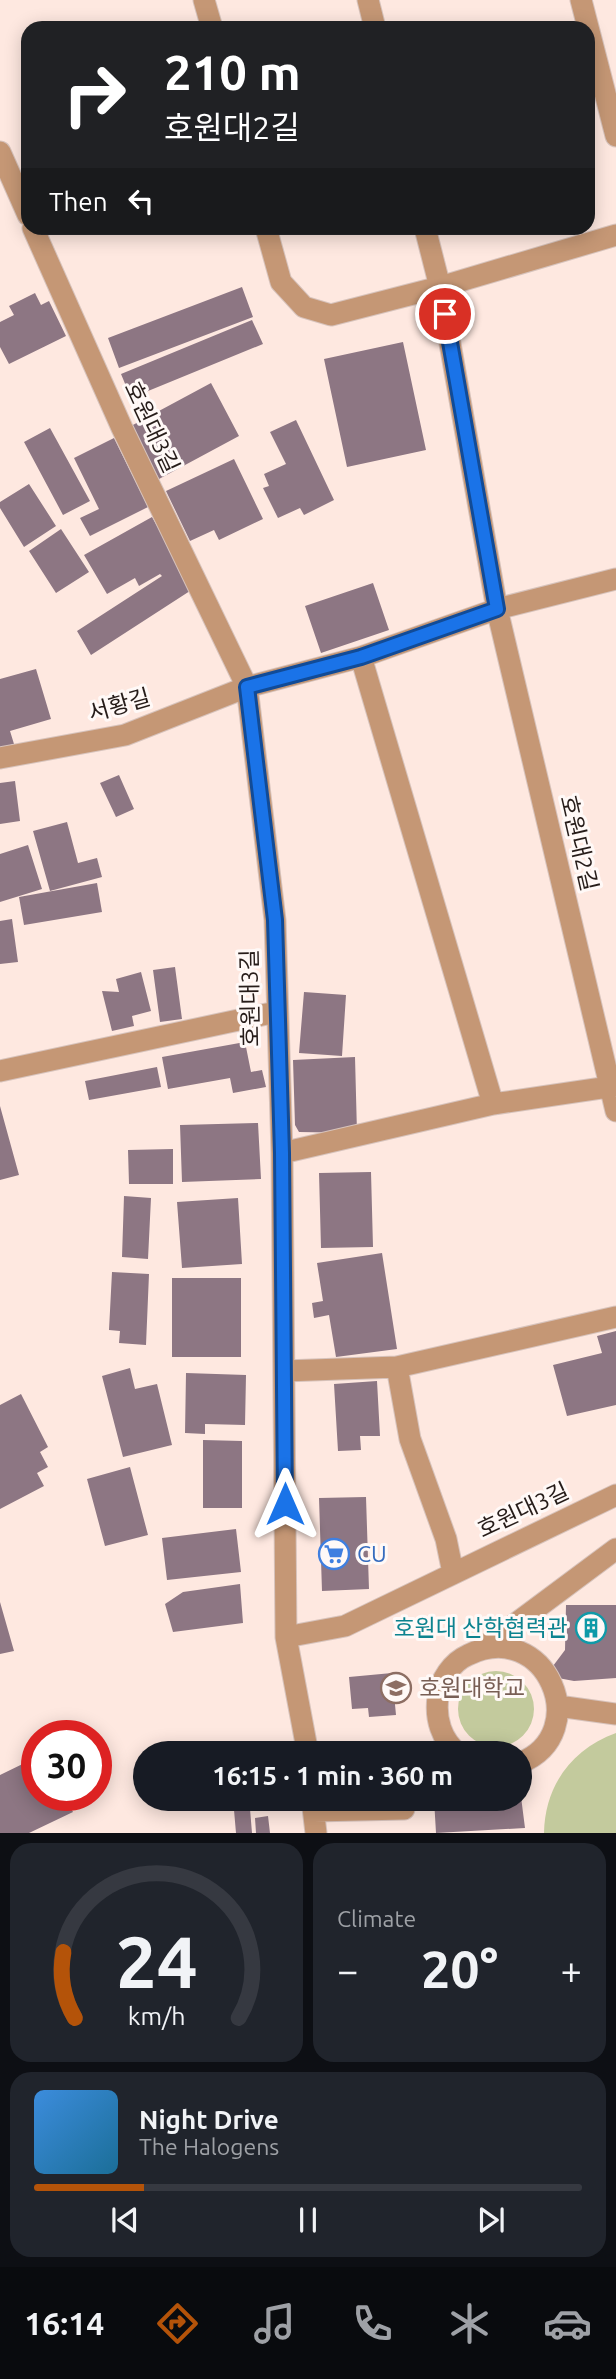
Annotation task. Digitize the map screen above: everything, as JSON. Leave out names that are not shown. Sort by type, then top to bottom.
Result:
[{"type":"street","points":[[205,0],[210,21]]},
{"type":"street","points":[[369,0],[374,21]]},
{"type":"street","points":[[581,0],[586,21]]},
{"type":"street","points":[[595,54],[616,136]]},
{"type":"street","points":[[0,152],[21,199]]},
{"type":"street","name":"호원대3길","points":[[36,235],[122,428],[247,687],[275,920],[282,1153],[286,1637],[345,1626],[616,1495]]},
{"type":"street","points":[[268,235],[281,282],[304,307],[331,315],[440,287],[616,235]]},
{"type":"street","name":"호원대2길","points":[[427,235],[440,287],[497,609],[616,1111]]},
{"type":"street","points":[[247,687],[361,657],[497,609],[616,579]]},
{"type":"street","points":[[361,657],[493,1104]]},
{"type":"street","name":"서황길","points":[[0,758],[125,735],[247,687]]},
{"type":"street","points":[[0,1071],[276,1012]]},
{"type":"street","points":[[282,1153],[493,1104],[612,1087]]},
{"type":"street","points":[[284,1371],[397,1367],[616,1317]]},
{"type":"street","name":"호원대3길","points":[[397,1367],[410,1439],[446,1539],[453,1573]]},
{"type":"street","points":[[449,1741],[441,1731],[436,1710],[439,1689],[448,1670],[464,1656],[483,1648],[616,1549]]},
{"type":"street","points":[[286,1637],[303,1741]]},
{"type":"street","points":[[483,1648],[501,1646],[519,1650],[534,1659],[555,1688],[558,1706],[555,1727],[545,1745],[532,1757]]},
{"type":"street","points":[[558,1706],[616,1714]]},
{"type":"street","points":[[314,1811],[316,1833]]},
{"type":"green space","points":[[496,1671],[511,1674],[523,1682],[533,1702],[531,1724],[517,1741],[475,1741],[464,1730],[458,1709],[461,1694],[469,1682],[481,1674]]},
{"type":"green space","points":[[616,1733],[616,1833],[544,1833],[549,1799],[564,1771],[586,1749]]},
{"type":"building","points":[[242,287],[253,317],[119,368],[108,338]]},
{"type":"building","points":[[35,293],[41,305],[49,301],[66,336],[9,364],[0,347],[0,322],[14,315],[9,306]]},
{"type":"building","points":[[252,320],[263,344],[131,398],[121,374]]},
{"type":"building","points":[[403,342],[426,450],[347,467],[324,359]]},
{"type":"building","points":[[211,383],[239,436],[159,479],[131,426]]},
{"type":"building","points":[[296,420],[334,500],[304,515],[300,508],[278,518],[263,488],[269,486],[264,474],[286,464],[270,432]]},
{"type":"building","points":[[50,428],[90,501],[63,515],[24,442]]},
{"type":"building","points":[[114,438],[148,507],[90,536],[80,518],[99,509],[74,458]]},
{"type":"building","points":[[234,459],[263,519],[219,540],[214,530],[190,541],[166,491]]},
{"type":"building","points":[[29,484],[56,526],[24,547],[0,508],[0,502]]},
{"type":"building","points":[[152,517],[193,589],[91,655],[77,631],[162,576],[160,574],[139,586],[135,578],[107,594],[84,555]]},
{"type":"building","points":[[61,529],[89,572],[56,593],[29,551]]},
{"type":"building","points":[[373,583],[389,630],[321,653],[305,606]]},
{"type":"building","points":[[36,669],[51,719],[10,731],[14,744],[0,748],[0,679]]},
{"type":"building","points":[[119,775],[134,809],[116,817],[100,783]]},
{"type":"building","points":[[15,781],[20,821],[0,824],[0,783]]},
{"type":"building","points":[[67,822],[78,863],[97,858],[102,877],[50,891],[33,831]]},
{"type":"building","points":[[28,845],[42,889],[0,902],[0,854]]},
{"type":"building","points":[[97,883],[102,912],[24,925],[19,897]]},
{"type":"building","points":[[12,919],[18,962],[0,964],[0,921]]},
{"type":"building","points":[[175,967],[182,1019],[160,1022],[153,970]]},
{"type":"building","points":[[141,972],[151,1011],[132,1016],[134,1026],[112,1031],[102,991],[119,992],[116,979]]},
{"type":"building","points":[[304,992],[346,995],[342,1056],[299,1053]]},
{"type":"building","points":[[245,1042],[251,1072],[262,1070],[266,1087],[233,1093],[230,1078],[168,1089],[162,1057]]},
{"type":"building","points":[[355,1057],[357,1133],[299,1132],[295,1125],[293,1060]]},
{"type":"building","points":[[157,1067],[161,1087],[89,1100],[85,1081]]},
{"type":"building","points":[[0,1106],[19,1175],[0,1180]]},
{"type":"building","points":[[258,1123],[261,1179],[182,1182],[180,1125]]},
{"type":"building","points":[[173,1149],[173,1184],[129,1184],[128,1150]]},
{"type":"building","points":[[371,1172],[373,1247],[321,1248],[319,1173]]},
{"type":"building","points":[[124,1196],[151,1198],[148,1259],[122,1257]]},
{"type":"building","points":[[238,1198],[242,1264],[182,1268],[177,1202]]},
{"type":"building","points":[[382,1253],[397,1349],[336,1357],[329,1315],[314,1318],[312,1303],[323,1301],[317,1263]]},
{"type":"building","points":[[112,1272],[149,1274],[146,1345],[119,1343],[120,1331],[109,1330]]},
{"type":"building","points":[[172,1278],[241,1278],[241,1357],[172,1357]]},
{"type":"building","points":[[616,1331],[616,1405],[567,1416],[553,1365],[602,1353],[597,1336]]},
{"type":"building","points":[[130,1368],[135,1389],[157,1384],[172,1445],[123,1457],[102,1376]]},
{"type":"building","points":[[186,1373],[246,1375],[245,1425],[205,1424],[205,1434],[185,1433]]},
{"type":"building","points":[[377,1381],[380,1436],[360,1436],[361,1450],[338,1451],[334,1384]]},
{"type":"building","points":[[21,1394],[48,1447],[40,1452],[48,1467],[37,1473],[44,1486],[0,1509],[0,1405]]},
{"type":"building","points":[[203,1440],[242,1441],[242,1508],[203,1508]]},
{"type":"building","points":[[130,1467],[148,1535],[105,1546],[87,1479]]},
{"type":"building","points":[[366,1497],[369,1589],[322,1591],[319,1498]]},
{"type":"building","points":[[236,1529],[241,1572],[167,1580],[162,1538]]},
{"type":"building","points":[[240,1584],[243,1623],[173,1632],[165,1604],[183,1592]]},
{"type":"building","points":[[0,1602],[14,1651],[0,1654]]},
{"type":"building","name":"호원대 산학협력관","points":[[566,1605],[616,1605],[616,1678],[574,1681],[558,1678],[553,1666],[565,1650]]},
{"type":"building","points":[[392,1673],[396,1715],[369,1717],[368,1708],[352,1709],[349,1677]]},
{"type":"building","points":[[21,1765],[21,1811],[73,1812],[29,1833],[0,1833],[0,1775]]},
{"type":"building","points":[[234,1811],[250,1811],[252,1833],[236,1833]]},
{"type":"building","points":[[435,1811],[523,1811],[525,1828],[436,1833]]},
{"type":"building","points":[[268,1816],[270,1833],[256,1833],[255,1818]]},
{"type":"place","name":"CU","points":[[334,1554]]},
{"type":"place","name":"호원대 산학협력관","points":[[591,1628]]},
{"type":"place","name":"호원대학교","points":[[396,1688]]},
{"type":"route","points":[[285,1504],[282,1153],[275,920],[247,687],[361,657],[497,609],[445,314]]}]
